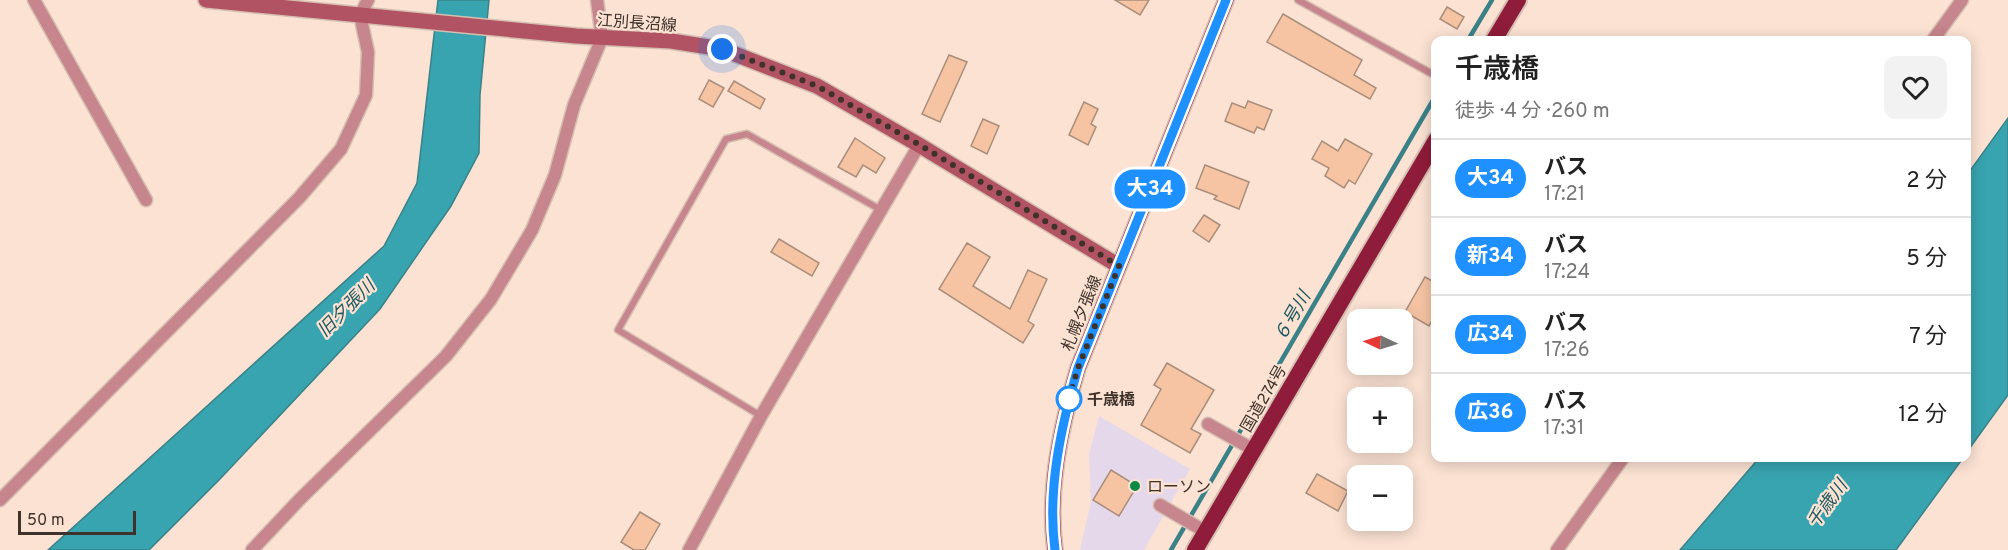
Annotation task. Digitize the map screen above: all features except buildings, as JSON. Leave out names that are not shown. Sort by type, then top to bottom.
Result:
[{"type":"highway","points":[[1496,36],[1518,0]]},
{"type":"highway","name":"国道274号","points":[[1195,550],[1202,529],[1250,447],[1431,148]]},
{"type":"main road","name":"江別長沼線","points":[[206,0],[576,36],[671,41],[722,49],[817,86],[920,145],[1119,266]]},
{"type":"main road","name":"札幌夕張線","points":[[1055,550],[1053,499],[1067,405],[1078,368],[1226,0]]},
{"type":"street","points":[[34,0],[146,200]]},
{"type":"street","points":[[0,500],[299,198],[341,149],[366,94],[368,52],[360,15],[368,0]]},
{"type":"street","points":[[252,550],[446,356],[491,299],[532,231],[555,175],[574,105],[602,38],[597,0]]},
{"type":"street","points":[[1936,36],[1962,0]]},
{"type":"street","points":[[689,550],[760,416],[920,145]]},
{"type":"street","points":[[1208,424],[1250,447]]},
{"type":"street","points":[[1557,550],[1620,462]]},
{"type":"street","points":[[1160,505],[1202,529]]},
{"type":"lane","points":[[1298,0],[1431,73]]},
{"type":"lane","points":[[760,416],[618,330],[726,139],[747,134],[881,210]]},
{"type":"shaded area","name":"ローソン","points":[[1099,416],[1190,469],[1144,550],[1080,550],[1091,502],[1089,454]]},
{"type":"water","name":"旧夕張川","points":[[438,0],[489,0],[480,95],[479,153],[451,206],[380,309],[220,479],[149,550],[48,550],[384,246],[417,183]]},
{"type":"water","points":[[2008,118],[2008,395],[1971,446],[1971,169]]},
{"type":"water","name":"千歳川","points":[[1756,462],[1960,462],[1896,550],[1680,550]]},
{"type":"waterway","name":"６号川","points":[[1470,36],[1492,0]]},
{"type":"waterway","name":"６号川","points":[[1171,550],[1431,104]]},
{"type":"bus line","name":"大34","points":[[1055,550],[1053,499],[1067,405],[1078,368],[1226,0]]},
{"type":"place","name":"千歳橋","points":[[1069,399]]},
{"type":"place","name":"ローソン","points":[[1135,486]]},
{"type":"route","points":[[722,49],[817,86],[920,145],[1119,266],[1078,368],[1067,405],[1069,399]]}]
